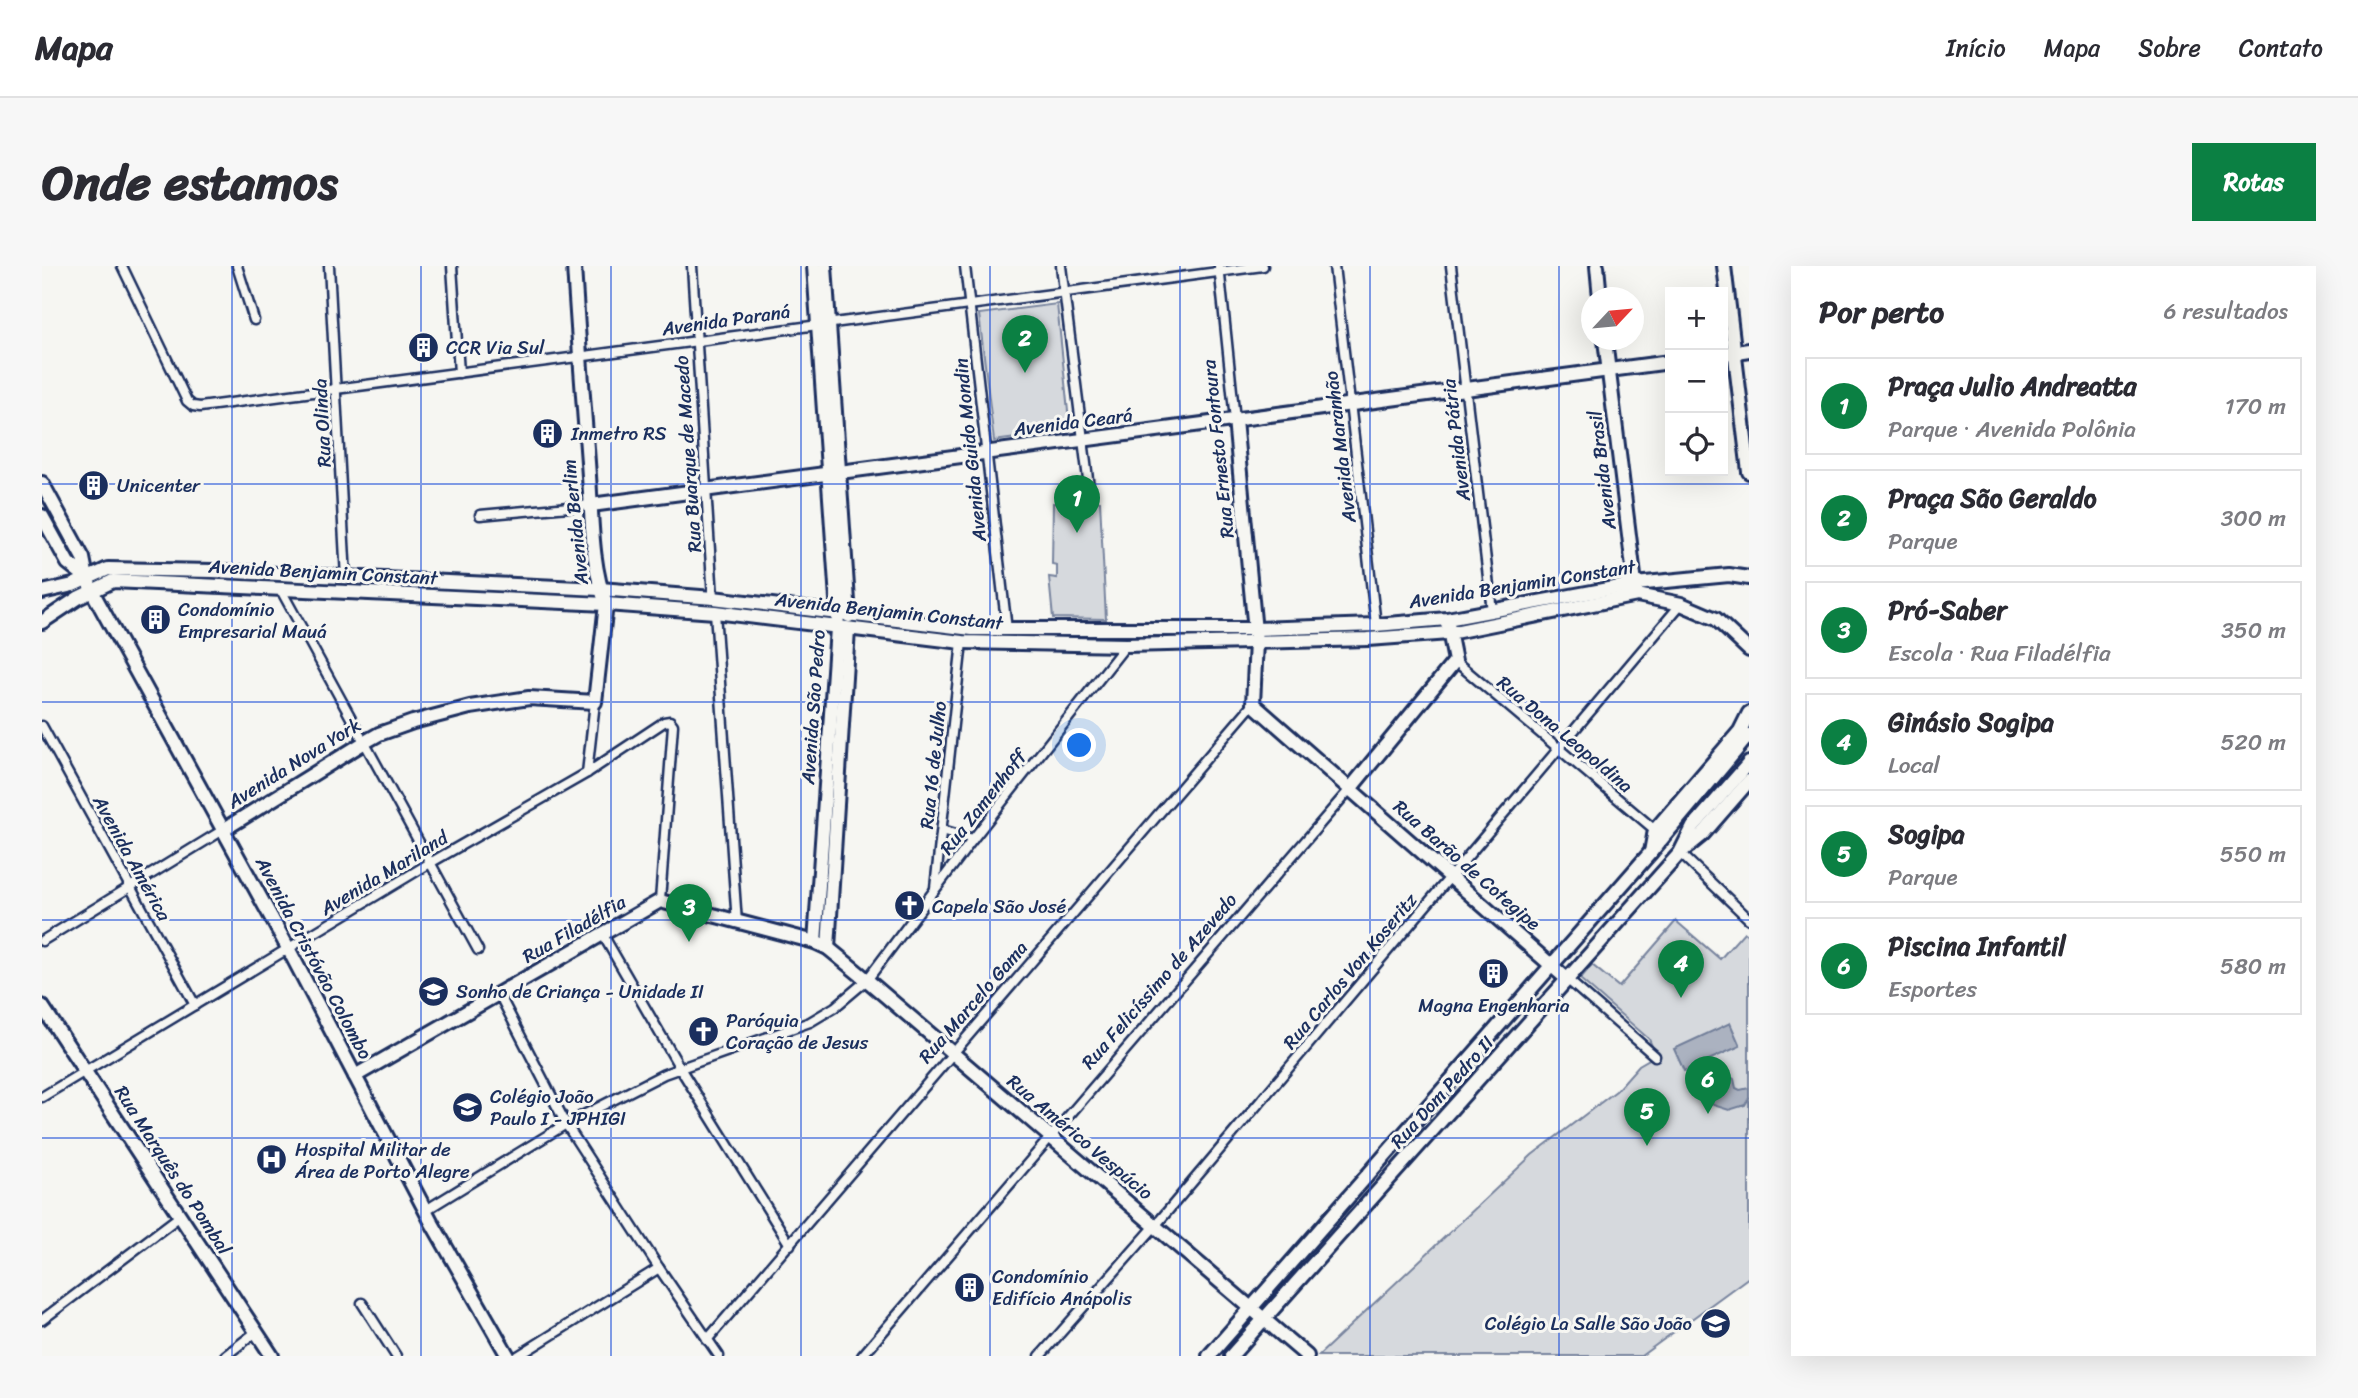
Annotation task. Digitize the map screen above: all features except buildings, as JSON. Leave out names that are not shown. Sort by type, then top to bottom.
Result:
[{"type":"main road","name":"Avenida Berlim","points":[[574,266],[591,505],[600,589],[606,604],[595,702]]},
{"type":"main road","name":"Avenida São Pedro","points":[[814,266],[824,323]]},
{"type":"main road","name":"Avenida São Pedro","points":[[815,942],[825,888],[844,615],[824,323],[825,266]]},
{"type":"main road","points":[[1597,266],[1599,287]]},
{"type":"main road","points":[[1724,266],[1728,350]]},
{"type":"main road","name":"Avenida Brasil","points":[[1606,350],[1636,590]]},
{"type":"main road","points":[[1749,350],[1728,353],[1749,472]]},
{"type":"main road","name":"Avenida Ceará","points":[[591,505],[1665,363]]},
{"type":"main road","name":"Rua Ernesto Fontoura","points":[[1235,420],[1256,636]]},
{"type":"main road","name":"Avenida Cristóvão Colombo","points":[[42,482],[83,558],[92,591],[288,948],[426,1210],[508,1356]]},
{"type":"main road","name":"Avenida Cristóvão Colombo","points":[[42,516],[68,563],[87,578]]},
{"type":"main road","name":"Avenida Benjamin Constant","points":[[42,592],[73,585],[108,569],[213,571],[600,589],[713,598],[972,629],[1368,639],[1449,633],[1636,590],[1716,618],[1749,650]]},
{"type":"main road","name":"Avenida Benjamin Constant","points":[[42,622],[113,581],[606,604],[715,612],[962,642],[1126,645],[1447,619],[1729,575],[1749,578]]},
{"type":"main road","points":[[1447,619],[1455,661]]},
{"type":"main road","points":[[1253,705],[1256,636]]},
{"type":"main road","name":"Rua Felicíssimo de Azevedo","points":[[1350,789],[1455,661]]},
{"type":"main road","name":"Avenida Nova York","points":[[223,830],[379,734],[413,722],[470,708],[529,698],[595,702]]},
{"type":"main road","name":"Rua Barão de Cotegipe","points":[[1253,705],[1568,980]]},
{"type":"main road","name":"Rua Dom Pedro II","points":[[1651,852],[1656,830],[1740,731],[1749,713]]},
{"type":"main road","name":"Rua Dom Pedro II","points":[[1209,1356],[1651,852],[1749,734]]},
{"type":"main road","name":"Rua Dom Pedro II","points":[[1680,853],[1693,827],[1749,762]]},
{"type":"main road","name":"Rua Dom Pedro II","points":[[1231,1356],[1680,853],[1702,835],[1749,781]]},
{"type":"main road","name":"Avenida São Pedro","points":[[825,888],[828,948]]},
{"type":"main road","points":[[660,901],[815,942],[828,948]]},
{"type":"main road","name":"Rua Filadélfia","points":[[355,1076],[660,901]]},
{"type":"main road","name":"Rua Américo Vespúcio","points":[[828,948],[1307,1356]]},
{"type":"main road","name":"Rua Marquês do Pombal","points":[[42,1006],[272,1356]]},
{"type":"street","name":"Avenida Paraná","points":[[122,266],[187,401],[193,406],[336,390],[824,323],[970,306],[1219,269],[1263,266]]},
{"type":"street","points":[[237,266],[254,320]]},
{"type":"street","name":"Rua Olinda","points":[[329,266],[346,578]]},
{"type":"street","points":[[452,266],[459,373]]},
{"type":"street","name":"Rua Buarque de Macedo","points":[[692,266],[713,598]]},
{"type":"street","name":"Avenida Guido Mondin","points":[[965,266],[1007,630]]},
{"type":"street","points":[[1062,266],[1089,487]]},
{"type":"street","name":"Avenida Maranhão","points":[[1334,266],[1376,625]]},
{"type":"street","name":"Avenida Pátria","points":[[1451,266],[1492,611]]},
{"type":"street","name":"Rua Ernesto Fontoura","points":[[1219,269],[1235,420]]},
{"type":"street","name":"Avenida Ceará","points":[[480,515],[591,505]]},
{"type":"street","points":[[281,590],[478,950]]},
{"type":"street","name":"Rua Carlos Von Koseritz","points":[[1040,1356],[1155,1226],[1681,604]]},
{"type":"street","points":[[715,612],[737,923]]},
{"type":"street","name":"Rua 16 de Julho","points":[[935,891],[962,642]]},
{"type":"street","name":"Rua Zamenhoff","points":[[426,1210],[566,1124],[664,1074],[810,1022],[835,1007],[867,980],[1126,645]]},
{"type":"street","name":"Rua Dona Leopoldina","points":[[1455,661],[1656,830]]},
{"type":"street","name":"Avenida Berlim","points":[[587,773],[595,702]]},
{"type":"street","name":"Rua Marcelo Gama","points":[[707,1340],[1253,705]]},
{"type":"street","name":"Avenida Mariland","points":[[42,1097],[430,863],[587,773],[664,722],[670,721],[673,725],[660,901]]},
{"type":"street","name":"Avenida América","points":[[42,726],[195,1004]]},
{"type":"street","name":"Rua Felicíssimo de Azevedo","points":[[862,1356],[1350,789]]},
{"type":"street","name":"Avenida Nova York","points":[[42,941],[223,830]]},
{"type":"street","points":[[942,830],[974,839]]},
{"type":"street","points":[[1680,853],[1749,919]]},
{"type":"street","points":[[603,935],[680,1068],[790,1245]]},
{"type":"street","name":"Rua Barão de Cotegipe","points":[[1568,980],[1655,1056]]},
{"type":"street","points":[[499,994],[566,1124],[719,1356]]},
{"type":"street","points":[[42,1319],[180,1216]]},
{"type":"street","points":[[518,1356],[659,1268]]},
{"type":"street","points":[[362,1303],[396,1356]]},
{"type":"street","points":[[225,1356],[256,1332]]},
{"type":"shaded area","points":[[1057,304],[1070,431],[994,441],[979,314]]},
{"type":"shaded area","points":[[1100,501],[1106,619],[1053,618],[1049,577],[1057,578],[1057,565],[1052,564],[1053,503]]},
{"type":"shaded area","points":[[1676,921],[1720,959],[1744,932],[1749,936],[1749,1277],[1641,1356],[1318,1356],[1532,1155],[1616,1091],[1639,1065],[1656,1055],[1649,1039],[1580,979],[1592,965],[1619,987]]},
{"type":"shaded area","points":[[1730,1023],[1740,1046],[1684,1071],[1674,1049]]},
{"type":"shaded area","points":[[1723,1075],[1734,1079],[1736,1088],[1740,1090],[1749,1088],[1749,1098],[1745,1105],[1729,1110],[1713,1105],[1710,1089],[1714,1079]]},
{"type":"place","name":"CCR Via Sul","points":[[423,347]]},
{"type":"place","name":"Praça São Geraldo","points":[[1025,373]]},
{"type":"place","name":"Inmetro RS","points":[[548,433]]},
{"type":"place","name":"Unicenter","points":[[94,485]]},
{"type":"place","name":"Praça Julio Andreatta","points":[[1077,533]]},
{"type":"place","name":"Condomínio Empresarial Mauá","points":[[155,620]]},
{"type":"place","name":"Capela São José","points":[[909,906]]},
{"type":"place","name":"Pró-Saber","points":[[689,942]]},
{"type":"place","name":"Magna Engenharia","points":[[1494,974]]},
{"type":"place","name":"Sonho de Criança - Unidade II","points":[[433,991]]},
{"type":"place","name":"Ginásio Sogipa","points":[[1681,998]]},
{"type":"place","name":"Paróquia Coração de Jesus","points":[[703,1031]]},
{"type":"place","name":"Colégio João Paulo I - JPHIGI","points":[[467,1107]]},
{"type":"place","name":"Piscina Infantil","points":[[1708,1114]]},
{"type":"place","name":"Sogipa","points":[[1647,1146]]},
{"type":"place","name":"Hospital Militar de Área de Porto Alegre","points":[[272,1160]]},
{"type":"place","name":"Condomínio Edifício Anápolis","points":[[969,1287]]},
{"type":"place","name":"Colégio La Salle São João","points":[[1715,1323]]}]
